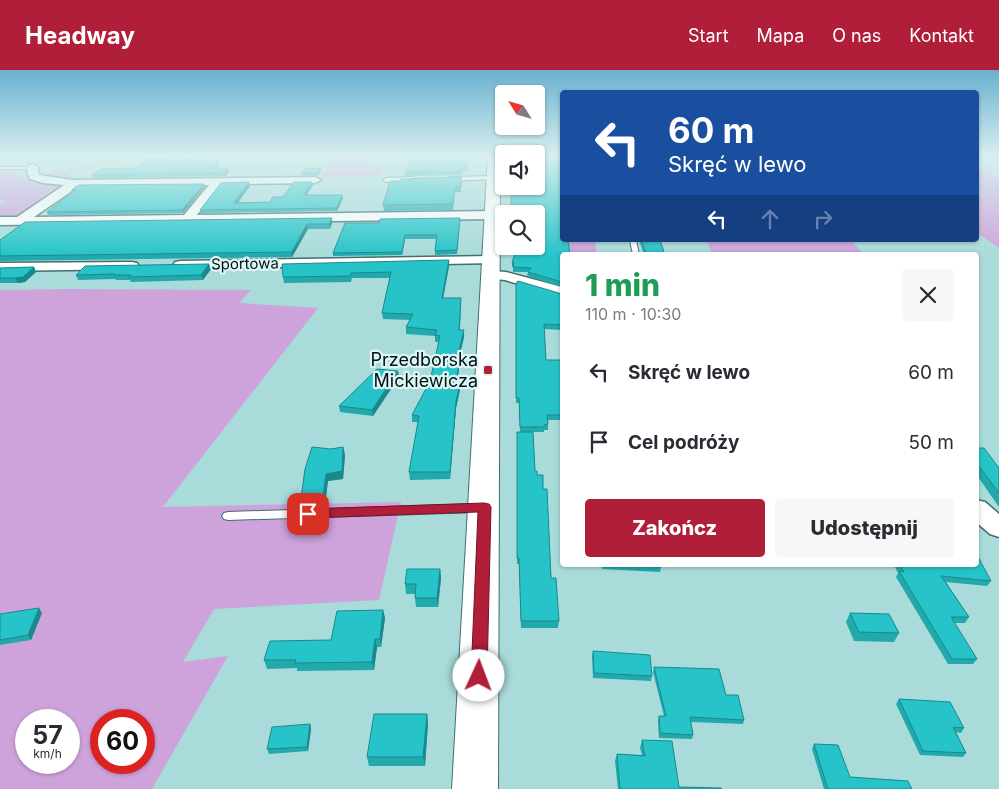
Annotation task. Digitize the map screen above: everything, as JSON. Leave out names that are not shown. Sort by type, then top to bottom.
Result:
[{"type":"main road","points":[[476,789],[493,190]]},
{"type":"street","points":[[0,234],[67,190]]},
{"type":"street","points":[[187,219],[211,190]]},
{"type":"street","points":[[0,222],[492,215]]},
{"type":"street","name":"Sportowa","points":[[167,265],[490,267],[506,276],[560,291]]},
{"type":"street","points":[[0,267],[149,266]]},
{"type":"street","points":[[979,511],[999,528]]},
{"type":"lane","points":[[228,516],[484,507]]},
{"type":"shaded area","points":[[0,190],[59,190],[13,218],[0,218],[0,205],[7,200],[0,200]]},
{"type":"shaded area","points":[[979,190],[999,190],[999,248],[979,234]]},
{"type":"shaded area","points":[[568,242],[595,242],[597,252],[569,252]]},
{"type":"shaded area","points":[[707,242],[853,242],[861,252],[712,252]]},
{"type":"shaded area","points":[[0,290],[251,290],[239,303],[318,308],[163,507],[401,502],[379,600],[214,609],[183,662],[228,656],[152,789],[0,789]]},
{"type":"building","points":[[72,190],[199,190],[182,210],[47,212],[76,190]]},
{"type":"building","points":[[216,190],[244,190],[234,203],[270,202],[273,197],[283,197],[288,190],[307,190],[304,195],[342,195],[337,208],[200,210]]},
{"type":"building","points":[[388,190],[455,190],[453,204],[383,205]]},
{"type":"building","points":[[545,190],[560,190],[560,242],[568,242],[570,252],[560,252],[560,281],[528,272],[531,268],[513,267],[514,255],[545,255],[545,205],[511,205],[511,195],[545,195]]},
{"type":"building","points":[[332,218],[329,224],[307,224],[292,252],[0,256],[0,240],[25,222]]},
{"type":"building","points":[[460,218],[457,250],[435,251],[437,235],[405,235],[402,252],[333,253],[345,223],[379,223],[380,219]]},
{"type":"building","points":[[642,242],[661,242],[664,252],[646,252]]},
{"type":"building","points":[[449,260],[442,298],[461,298],[459,330],[464,330],[456,362],[459,363],[456,383],[460,384],[456,401],[450,472],[409,472],[419,416],[412,415],[430,381],[440,336],[435,335],[437,330],[406,327],[413,314],[382,313],[391,272],[351,273],[350,276],[283,277],[282,264]]},
{"type":"building","points":[[209,264],[201,275],[129,277],[131,275],[76,275],[85,266]]},
{"type":"building","points":[[34,267],[23,277],[0,278],[0,268]]},
{"type":"building","points":[[518,281],[560,293],[560,325],[544,324],[546,360],[560,360],[560,415],[547,415],[548,424],[544,425],[544,427],[520,427],[519,398],[516,398],[516,283]]},
{"type":"building","points":[[377,369],[398,371],[372,410],[339,406]]},
{"type":"building","points":[[517,432],[533,432],[535,471],[537,471],[537,475],[543,475],[543,489],[547,489],[551,578],[556,578],[559,621],[521,621],[519,558],[517,558]]},
{"type":"building","points":[[312,447],[331,449],[343,447],[342,471],[326,474],[323,496],[301,498],[305,469]]},
{"type":"building","points":[[979,448],[984,448],[999,468],[999,493],[979,466]]},
{"type":"building","points":[[979,559],[991,581],[941,576],[969,617],[951,617],[977,659],[952,659],[899,571],[904,572],[901,567],[979,567]]},
{"type":"building","points":[[407,569],[440,569],[437,598],[415,598],[416,584],[405,584]]},
{"type":"building","points":[[39,608],[28,635],[0,640],[0,614]]},
{"type":"building","points":[[383,610],[380,639],[375,639],[372,662],[295,663],[296,660],[264,660],[270,641],[331,640],[337,611]]},
{"type":"building","points":[[850,613],[889,614],[899,633],[859,632]]},
{"type":"building","points":[[593,651],[650,655],[652,676],[594,673]]},
{"type":"building","points":[[654,667],[719,669],[726,695],[738,695],[744,720],[690,717],[693,735],[660,733],[659,716],[666,716]]},
{"type":"building","points":[[899,699],[950,702],[964,728],[953,727],[966,753],[923,751]]},
{"type":"building","points":[[374,714],[427,714],[423,757],[367,757]]},
{"type":"building","points":[[310,724],[307,747],[267,749],[272,727]]},
{"type":"building","points":[[642,740],[672,741],[679,787],[722,789],[620,789],[617,754],[645,756]]},
{"type":"building","points":[[814,744],[838,745],[850,777],[908,781],[912,789],[828,789]]},
{"type":"place","name":"Przedborska Mickiewicza","points":[[488,370]]},
{"type":"route","points":[[308,514],[484,507],[479,676]]}]
